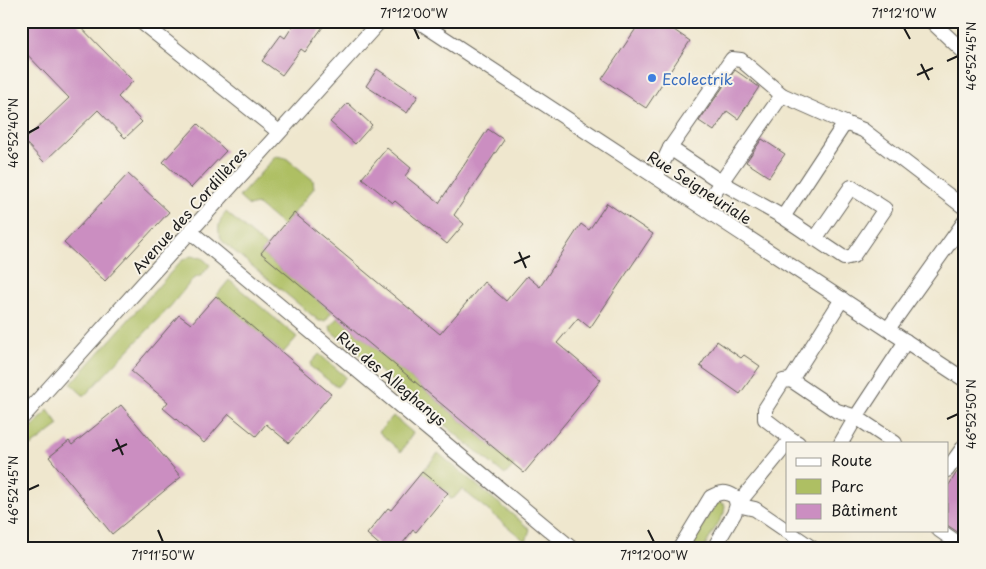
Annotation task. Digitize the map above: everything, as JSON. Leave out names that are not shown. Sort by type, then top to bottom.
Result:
[{"type":"street","points":[[140,21],[279,132]]},
{"type":"street","name":"Avenue des Cordillères","points":[[21,419],[380,21]]},
{"type":"street","name":"Rue Seigneuriale","points":[[418,21],[965,380]]},
{"type":"street","points":[[931,21],[965,53]]},
{"type":"street","points":[[656,177],[670,148],[732,59],[742,60],[782,95],[863,130],[965,208]]},
{"type":"street","points":[[703,208],[782,95]]},
{"type":"street","points":[[782,217],[845,123]]},
{"type":"street","points":[[670,148],[721,182],[782,217],[815,239],[844,258],[853,256],[885,209],[851,187],[815,239]]},
{"type":"street","points":[[888,329],[965,221]]},
{"type":"street","name":"Rue des Alleghanys","points":[[191,232],[572,548]]},
{"type":"street","points":[[791,380],[842,299]]},
{"type":"street","points":[[842,442],[906,341]]},
{"type":"street","points":[[794,441],[765,419],[765,410],[783,381],[791,380],[837,411],[856,417],[894,442]]},
{"type":"street","points":[[948,469],[960,461],[965,445]]},
{"type":"street","points":[[714,548],[734,514],[737,505],[786,450]]},
{"type":"street","points":[[680,548],[711,497],[725,492],[735,497],[737,505]]},
{"type":"street","points":[[737,505],[755,509],[786,530]]},
{"type":"street","points":[[789,532],[812,548]]},
{"type":"street","points":[[942,532],[965,548]]},
{"type":"green space","points":[[276,156],[286,158],[313,180],[314,188],[283,226],[257,204],[249,206],[239,197]]},
{"type":"green space","points":[[226,212],[266,246],[261,253],[332,312],[325,321],[319,321],[223,242],[219,234],[219,227],[221,219]]},
{"type":"green space","points":[[191,256],[202,258],[210,265],[202,275],[193,279],[169,308],[83,395],[71,384],[181,261]]},
{"type":"green space","points":[[229,280],[297,337],[283,353],[216,296]]},
{"type":"green space","points":[[338,317],[514,465],[505,475],[331,331],[330,326]]},
{"type":"green space","points":[[319,354],[346,377],[337,387],[311,367],[311,363]]},
{"type":"green space","points":[[48,410],[59,425],[31,446],[24,437]]},
{"type":"green space","points":[[393,416],[413,433],[401,452],[379,432]]},
{"type":"green space","points":[[438,453],[530,529],[526,542],[462,489],[454,498],[450,499],[448,493],[422,472]]},
{"type":"green space","points":[[719,502],[725,505],[724,513],[704,548],[689,548],[715,504]]},
{"type":"building","points":[[21,21],[75,21],[133,81],[118,97],[142,122],[125,138],[98,110],[44,162],[24,141],[69,98],[21,48]]},
{"type":"building","points":[[296,21],[327,21],[305,52],[301,49],[282,75],[262,61],[281,35],[285,38]]},
{"type":"building","points":[[641,21],[661,21],[690,41],[646,108],[602,79]]},
{"type":"building","points":[[377,69],[418,96],[407,113],[366,86]]},
{"type":"building","points":[[735,70],[759,87],[738,119],[727,111],[714,131],[699,121]]},
{"type":"building","points":[[348,103],[372,125],[355,144],[330,122]]},
{"type":"building","points":[[198,124],[226,151],[191,188],[163,162]]},
{"type":"building","points":[[488,129],[504,140],[454,215],[464,224],[447,244],[395,201],[393,203],[362,178],[387,148],[411,168],[405,176],[439,203]]},
{"type":"building","points":[[762,139],[785,154],[769,177],[746,162]]},
{"type":"building","points":[[128,174],[169,212],[105,281],[64,243]]},
{"type":"building","points":[[607,203],[653,234],[590,328],[578,318],[557,343],[601,380],[524,473],[261,253],[294,213],[440,334],[484,282],[506,301],[527,276],[540,287],[581,224],[589,230]]},
{"type":"building","points":[[216,296],[331,394],[289,443],[266,424],[256,436],[229,414],[204,443],[163,408],[168,402],[131,371],[179,315],[191,324]]},
{"type":"building","points":[[717,341],[741,358],[744,355],[760,366],[740,394],[700,366]]},
{"type":"building","points":[[121,405],[181,477],[112,534],[49,457],[69,441],[72,445]]},
{"type":"building","points":[[422,472],[448,493],[416,532],[413,530],[399,548],[383,548],[367,534],[388,508],[391,510]]},
{"type":"building","points":[[957,472],[965,477],[965,537],[948,526],[948,486]]},
{"type":"place","name":"Ecolectrik","points":[[652,78]]}]
